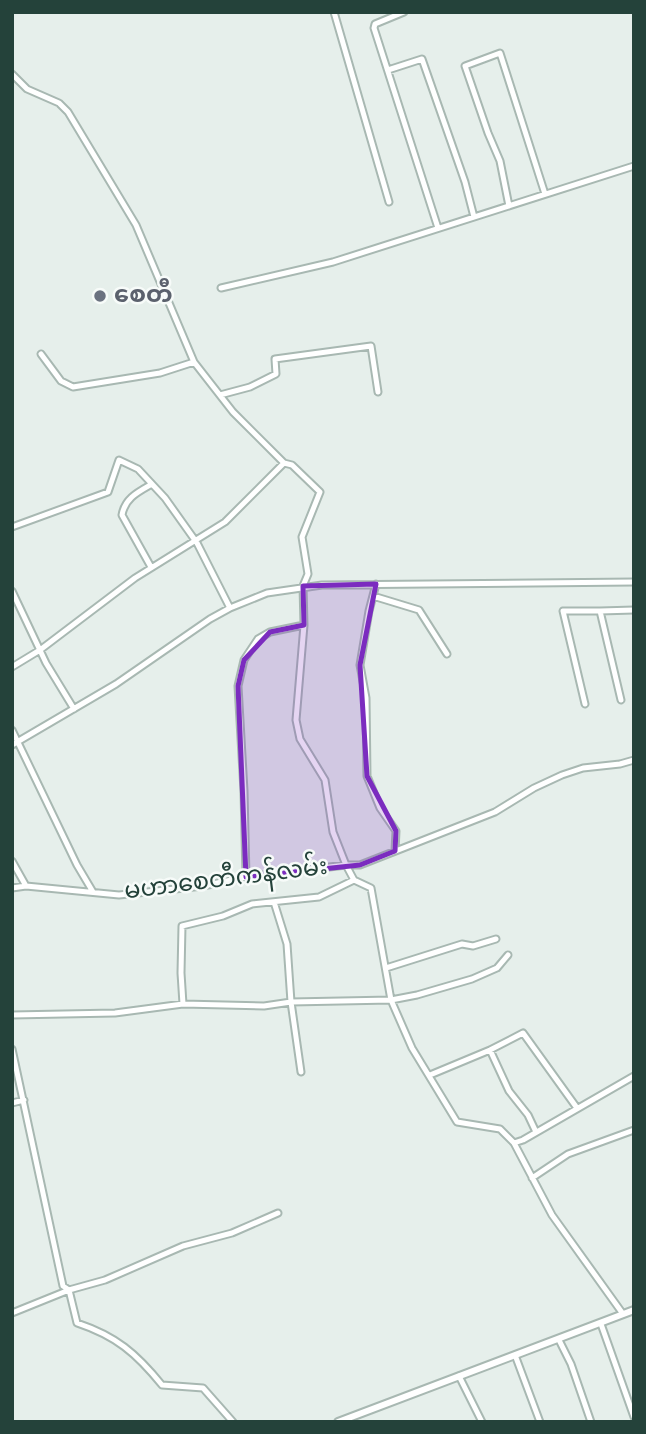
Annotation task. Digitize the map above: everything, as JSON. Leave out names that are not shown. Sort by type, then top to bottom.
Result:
[{"type":"street","points":[[334,12],[389,202]]},
{"type":"street","points":[[404,12],[374,26],[439,228]]},
{"type":"street","points":[[509,206],[500,161],[466,66],[500,53],[545,194]]},
{"type":"street","points":[[388,70],[422,60],[465,182],[474,217]]},
{"type":"street","points":[[12,74],[27,89],[59,103],[68,112],[136,225],[194,362],[233,412],[284,463],[292,465],[320,492],[302,537],[308,574],[303,586],[304,625],[296,720],[300,739],[325,780],[333,832],[346,865],[360,865],[495,812],[534,788],[562,775],[583,768],[634,760]]},
{"type":"street","points":[[221,288],[333,262],[634,166]]},
{"type":"street","points":[[220,395],[250,387],[276,374],[275,359],[371,346],[378,392]]},
{"type":"street","points":[[41,354],[61,381],[73,387],[160,373],[194,362]]},
{"type":"street","points":[[12,527],[108,492],[119,460],[138,469],[152,484],[194,541],[230,608]]},
{"type":"street","points":[[12,667],[40,650],[151,567],[225,522],[284,463]]},
{"type":"street","points":[[151,567],[122,515],[124,504],[137,492],[152,484]]},
{"type":"street","points":[[15,744],[116,684],[230,608],[267,593],[303,586],[634,582]]},
{"type":"street","points":[[376,584],[360,665],[366,698],[367,776],[380,808],[396,831],[396,851]]},
{"type":"street","points":[[12,591],[40,650],[74,709]]},
{"type":"street","points":[[373,596],[419,610],[447,653]]},
{"type":"street","points":[[585,704],[563,611],[634,610]]},
{"type":"street","points":[[600,611],[621,700]]},
{"type":"street","points":[[246,877],[238,686],[244,660],[258,639],[270,632],[304,625]]},
{"type":"street","points":[[12,730],[15,744],[93,892]]},
{"type":"street","points":[[12,861],[26,886]]},
{"type":"street","name":"မဟာစေတီကန်လမ်း","points":[[12,888],[26,886],[119,895],[346,865],[354,880],[371,888],[391,1000],[412,1048],[457,1122],[500,1129],[514,1143]]},
{"type":"street","points":[[183,1004],[182,926],[223,916],[252,904],[320,897],[354,880]]},
{"type":"street","points":[[274,902],[287,944],[291,1002],[301,1072]]},
{"type":"street","points":[[386,968],[461,944],[473,946],[496,939]]},
{"type":"street","points":[[12,1015],[115,1013],[183,1004],[264,1006],[291,1002],[391,1000],[472,979],[496,968],[508,955]]},
{"type":"street","points":[[429,1075],[523,1033],[577,1108]]},
{"type":"street","points":[[12,1049],[63,1286],[69,1290],[78,1322],[120,1343],[141,1359],[162,1385],[203,1388],[233,1422]]},
{"type":"street","points":[[490,1050],[509,1091],[528,1115],[536,1132]]},
{"type":"street","points":[[623,1314],[552,1215],[514,1143],[634,1076]]},
{"type":"street","points":[[12,1103],[23,1100]]},
{"type":"street","points":[[532,1178],[568,1154],[634,1130]]},
{"type":"street","points":[[12,1313],[69,1290],[105,1280],[183,1246],[232,1233],[278,1213]]},
{"type":"street","points":[[338,1422],[634,1310]]},
{"type":"street","points":[[601,1324],[634,1417]]},
{"type":"street","points":[[559,1339],[571,1364],[591,1422]]},
{"type":"street","points":[[515,1355],[540,1422]]},
{"type":"street","points":[[460,1376],[482,1422]]},
{"type":"highlighted area","points":[[376,584],[360,665],[367,776],[396,831],[395,851],[360,865],[246,877],[238,686],[244,660],[270,632],[304,625],[303,586]]},
{"type":"place","name":"စေတီ","points":[[100,296]]}]
